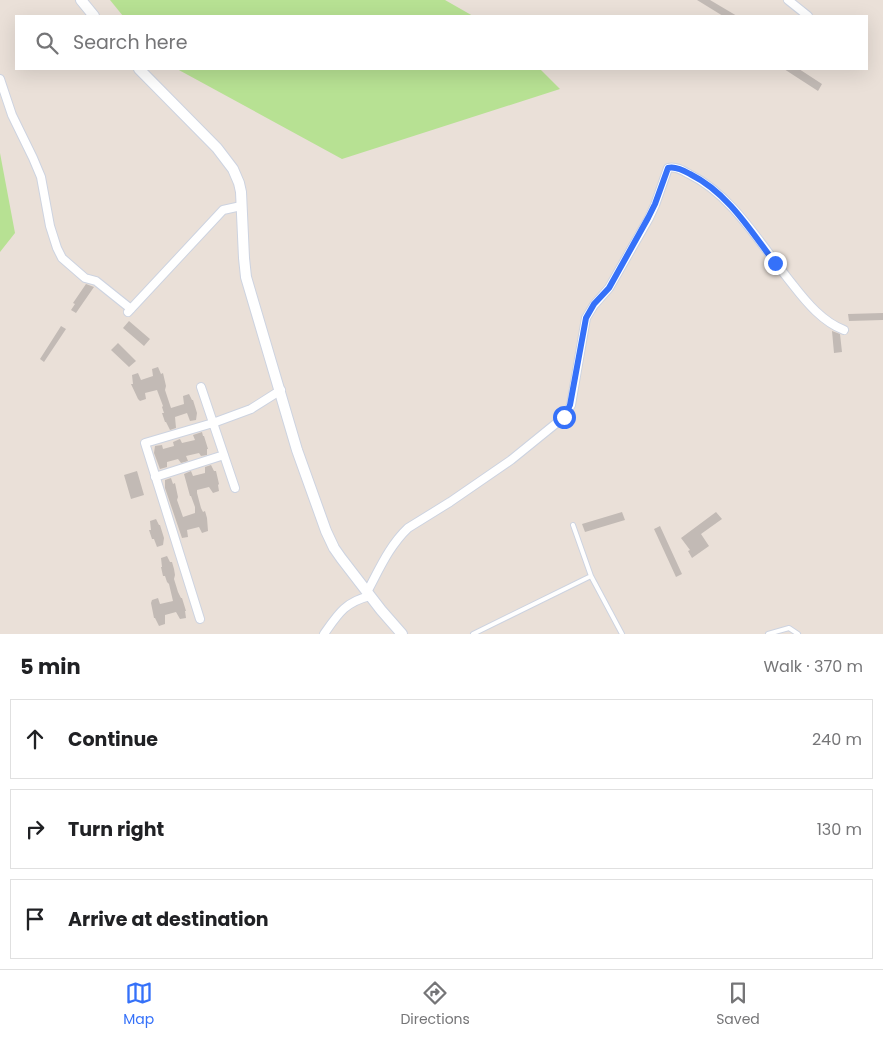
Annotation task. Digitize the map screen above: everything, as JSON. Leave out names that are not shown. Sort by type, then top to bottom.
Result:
[{"type":"street","points":[[82,0],[93,15]]},
{"type":"street","points":[[788,0],[807,15]]},
{"type":"street","points":[[140,70],[217,148],[232,169],[239,183],[246,277],[281,390],[297,450],[326,531],[334,548],[368,594],[402,634]]},
{"type":"street","points":[[0,79],[12,115],[41,177],[50,226],[62,258],[86,278],[96,281],[130,311],[223,210],[241,206]]},
{"type":"street","points":[[324,634],[348,604],[368,594],[386,557],[399,536],[408,528],[485,478],[557,423],[568,412],[586,318],[594,304],[609,288],[648,218],[668,168],[677,168],[689,173],[722,196],[738,213],[802,296],[834,326],[844,330]]},
{"type":"street","points":[[201,387],[235,488]]},
{"type":"street","points":[[200,619],[145,443],[213,423],[251,409],[281,390]]},
{"type":"street","points":[[155,477],[224,455]]},
{"type":"lane","points":[[573,525],[591,576],[622,634]]},
{"type":"lane","points":[[473,634],[591,576]]},
{"type":"lane","points":[[768,634],[789,628],[798,634]]},
{"type":"green space","points":[[110,0],[445,0],[471,15],[122,15]]},
{"type":"green space","points":[[179,70],[541,70],[560,89],[342,159]]},
{"type":"green space","points":[[0,153],[15,233],[0,252]]},
{"type":"building","points":[[697,0],[710,0],[735,15],[721,15]]},
{"type":"building","points":[[786,70],[801,70],[822,84],[818,91]]},
{"type":"building","points":[[86,284],[94,287],[76,313],[71,310],[75,304],[73,303]]},
{"type":"building","points":[[883,313],[883,320],[849,321],[848,314]]},
{"type":"building","points":[[129,321],[150,339],[144,346],[123,328]]},
{"type":"building","points":[[61,326],[66,329],[44,362],[40,359]]},
{"type":"building","points":[[832,331],[840,334],[842,352],[834,353]]},
{"type":"building","points":[[118,343],[136,361],[129,367],[111,350]]},
{"type":"building","points":[[158,367],[161,374],[163,373],[165,390],[171,408],[184,404],[183,396],[189,394],[197,413],[196,420],[190,421],[187,413],[175,417],[176,428],[170,430],[162,413],[164,413],[163,406],[157,390],[145,393],[146,399],[140,401],[138,399],[131,384],[133,384],[132,375],[138,373],[141,380],[153,376],[152,369]]},
{"type":"building","points":[[202,432],[208,449],[207,455],[201,456],[199,453],[186,456],[188,461],[181,463],[178,459],[167,462],[167,467],[160,469],[154,453],[155,446],[162,445],[163,449],[174,446],[173,442],[180,439],[182,443],[195,440],[193,435]]},
{"type":"building","points":[[211,465],[214,471],[216,471],[219,491],[213,493],[209,487],[197,490],[201,508],[203,512],[205,511],[207,518],[208,531],[202,533],[199,527],[187,530],[188,537],[182,538],[165,488],[165,480],[171,478],[173,484],[175,483],[177,500],[183,517],[195,513],[195,507],[184,474],[191,471],[193,476],[205,473],[205,467]]},
{"type":"building","points":[[137,471],[144,495],[131,499],[124,475]]},
{"type":"building","points":[[622,512],[625,520],[585,532],[582,524]]},
{"type":"building","points":[[716,512],[722,519],[701,534],[709,546],[692,558],[688,551],[690,550],[681,538]]},
{"type":"building","points":[[156,519],[164,538],[163,545],[157,547],[149,530],[151,530],[150,521]]},
{"type":"building","points":[[660,526],[682,574],[676,577],[654,529]]},
{"type":"building","points":[[167,556],[170,562],[172,562],[174,579],[186,611],[186,618],[180,619],[176,612],[165,615],[165,624],[159,626],[154,618],[152,600],[158,598],[160,604],[173,601],[169,584],[165,576],[163,576],[161,567],[161,558]]},
{"type":"route","points":[[564,417],[570,405],[586,318],[594,304],[617,276],[655,204],[668,168],[677,168],[689,173],[722,196],[738,213],[775,263]]}]
